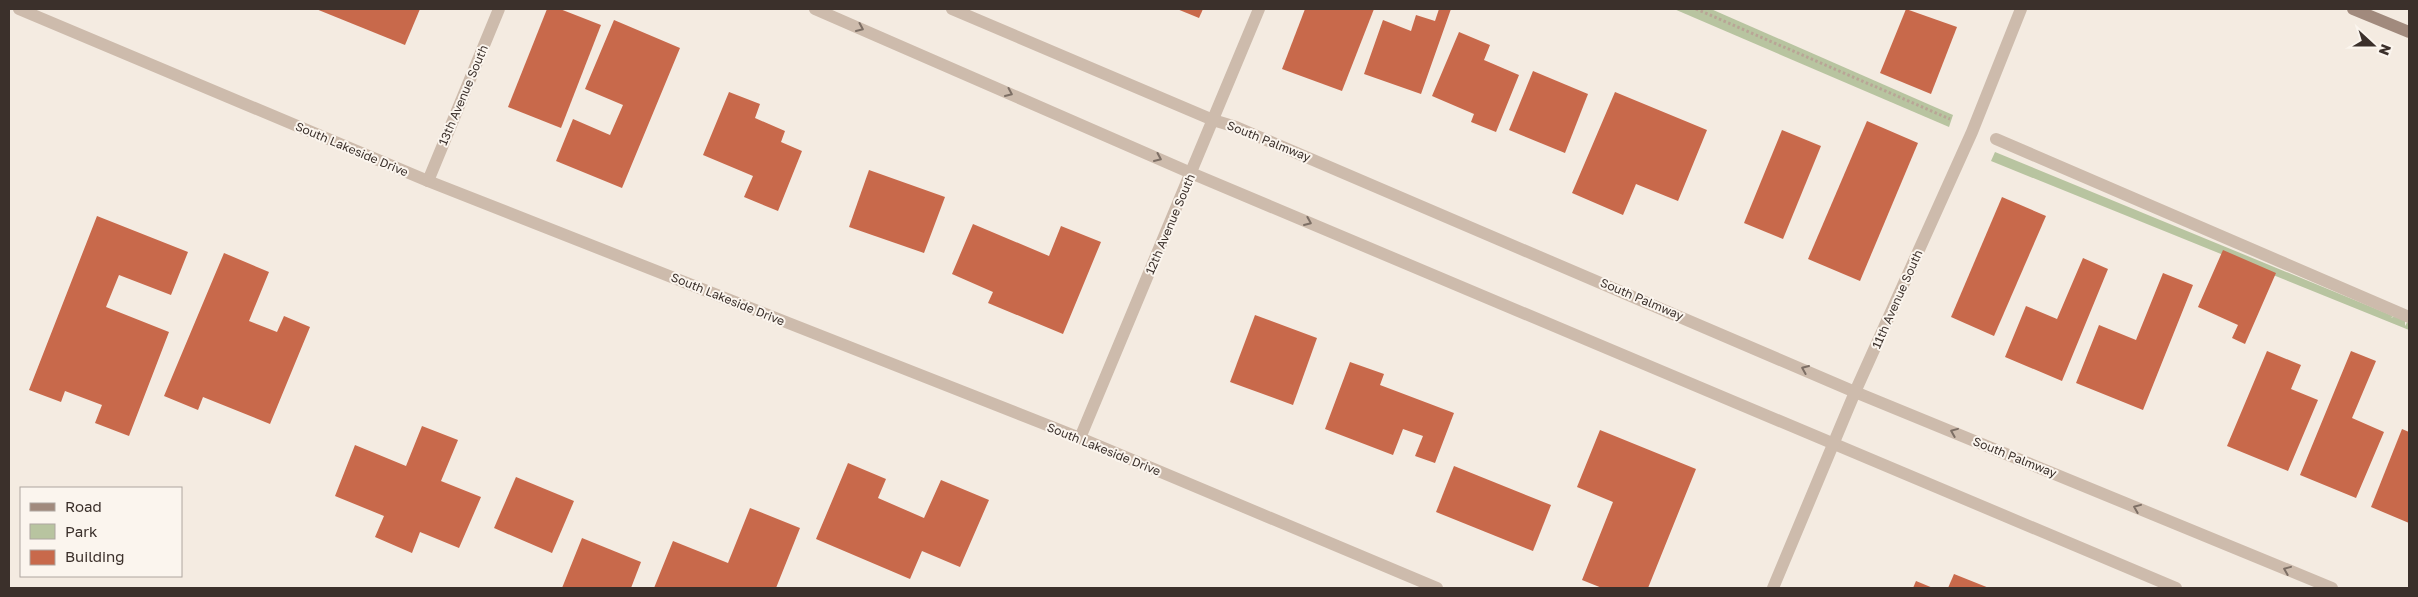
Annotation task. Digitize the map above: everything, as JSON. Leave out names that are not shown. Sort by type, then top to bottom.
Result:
[{"type":"main road","points":[[2353,9],[2409,32]]},
{"type":"street","name":"South Lakeside Drive","points":[[19,9],[428,181],[1080,438],[1437,588]]},
{"type":"street","name":"13th Avenue South","points":[[428,181],[499,9]]},
{"type":"street","points":[[815,9],[1191,172],[2176,588]]},
{"type":"street","name":"South Palmway","points":[[952,9],[1213,120],[1236,126],[1855,392],[2332,588]]},
{"type":"street","name":"12th Avenue South","points":[[1080,438],[1259,9]]},
{"type":"street","name":"11th Avenue South","points":[[1773,588],[1855,392],[1972,132],[2021,9]]},
{"type":"street","points":[[1996,139],[2409,317]]},
{"type":"path","points":[[1696,9],[1951,120]]},
{"type":"green space","points":[[1674,9],[1711,9],[1953,115],[1949,127]]},
{"type":"green space","points":[[1995,152],[2393,316],[2391,318],[2395,316],[2405,320],[2405,326],[2409,319],[2409,330],[1991,161]]},
{"type":"building","points":[[316,9],[420,9],[405,45]]},
{"type":"building","points":[[547,9],[560,9],[601,25],[561,128],[508,107]]},
{"type":"building","points":[[1177,9],[1203,9],[1199,18]]},
{"type":"building","points":[[1305,9],[1374,9],[1342,91],[1282,69]]},
{"type":"building","points":[[1439,9],[1451,9],[1421,94],[1364,74],[1383,20],[1411,31],[1416,15],[1435,21]]},
{"type":"building","points":[[1906,9],[1957,27],[1931,94],[1880,73]]},
{"type":"building","points":[[614,20],[680,48],[622,188],[556,161],[573,119],[610,135],[623,105],[585,89]]},
{"type":"building","points":[[1459,32],[1490,45],[1484,60],[1519,75],[1496,132],[1471,122],[1474,114],[1432,96]]},
{"type":"building","points":[[1533,71],[1588,94],[1565,153],[1509,130]]},
{"type":"building","points":[[729,92],[760,104],[755,118],[785,131],[781,142],[802,151],[778,211],[744,197],[753,176],[703,155]]},
{"type":"building","points":[[1615,92],[1707,130],[1678,201],[1636,184],[1623,215],[1572,193]]},
{"type":"building","points":[[1867,121],[1918,143],[1860,281],[1808,259]]},
{"type":"building","points":[[1782,130],[1821,146],[1783,239],[1744,223]]},
{"type":"building","points":[[869,170],[945,197],[924,253],[849,227]]},
{"type":"building","points":[[2002,197],[2046,216],[1994,336],[1951,317]]},
{"type":"building","points":[[97,216],[188,252],[171,295],[119,275],[106,307],[169,332],[129,436],[95,423],[102,405],[65,391],[61,402],[29,390]]},
{"type":"building","points":[[973,224],[1049,256],[1061,226],[1101,242],[1063,334],[988,303],[993,292],[952,274]]},
{"type":"building","points":[[2223,250],[2276,273],[2245,344],[2232,338],[2238,325],[2198,307]]},
{"type":"building","points":[[224,253],[269,272],[249,321],[277,332],[284,316],[310,327],[270,424],[203,397],[198,410],[164,396]]},
{"type":"building","points":[[2083,258],[2108,269],[2062,381],[2005,357],[2026,306],[2057,319]]},
{"type":"building","points":[[2163,273],[2193,285],[2143,410],[2076,383],[2099,325],[2136,340]]},
{"type":"building","points":[[1255,315],[1317,338],[1293,405],[1230,382]]},
{"type":"building","points":[[2267,351],[2301,365],[2291,389],[2318,400],[2288,471],[2227,446]]},
{"type":"building","points":[[2351,351],[2376,361],[2352,418],[2384,432],[2356,498],[2300,475]]},
{"type":"building","points":[[1350,362],[1384,374],[1380,385],[1454,413],[1435,463],[1415,456],[1423,436],[1403,429],[1393,455],[1325,429]]},
{"type":"building","points":[[422,426],[458,440],[441,481],[481,497],[459,548],[420,532],[412,553],[375,537],[384,516],[335,496],[355,445],[406,466]]},
{"type":"building","points":[[2402,429],[2409,432],[2409,523],[2371,507]]},
{"type":"building","points":[[1600,430],[1696,469],[1648,588],[1602,588],[1582,580],[1613,502],[1577,487]]},
{"type":"building","points":[[848,463],[886,479],[878,498],[924,518],[941,480],[989,500],[960,567],[922,551],[910,579],[816,539]]},
{"type":"building","points":[[1454,466],[1551,505],[1533,551],[1436,512]]},
{"type":"building","points":[[516,477],[574,501],[552,553],[494,528]]},
{"type":"building","points":[[750,508],[800,528],[776,588],[654,588],[673,541],[728,563]]},
{"type":"building","points":[[582,538],[641,562],[631,588],[562,588]]},
{"type":"building","points":[[1954,574],[1989,588],[1948,588]]},
{"type":"building","points":[[1916,581],[1933,588],[1913,588]]}]
